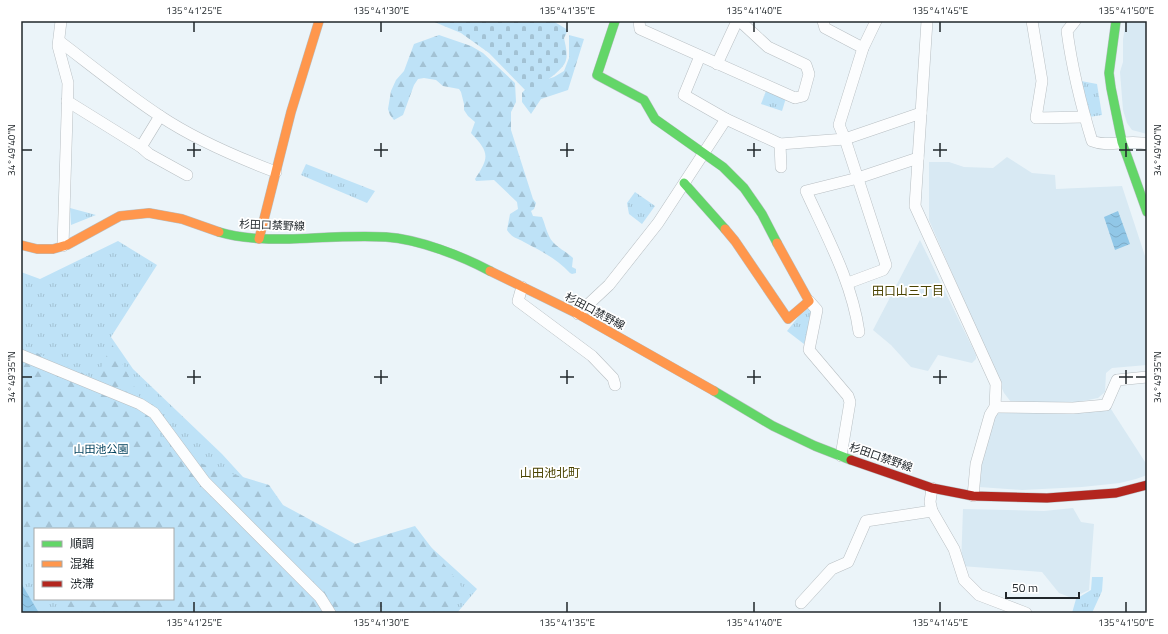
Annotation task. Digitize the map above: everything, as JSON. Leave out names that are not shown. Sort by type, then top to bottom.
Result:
[{"type":"main road","points":[[259,239],[291,112],[319,21]]},
{"type":"main road","points":[[616,21],[598,75],[644,100],[655,119],[705,153],[723,167],[744,188],[762,214],[809,300],[788,319],[735,241],[684,183]]},
{"type":"main road","points":[[1116,21],[1109,74],[1122,142],[1147,212]]},
{"type":"main road","name":"杉田口禁野線","points":[[21,245],[37,249],[53,249],[62,246],[120,216],[149,213],[182,219],[229,235],[259,239],[387,237],[411,241],[465,258],[578,314],[630,342],[773,426],[815,446],[932,488],[973,496],[1047,498],[1116,493],[1147,485]]},
{"type":"street","points":[[51,21],[60,25],[58,46],[68,83],[62,246]]},
{"type":"street","points":[[639,21],[640,29],[717,64],[795,98],[803,96],[809,74],[806,65],[768,47],[742,23],[737,21],[717,64]]},
{"type":"street","points":[[823,21],[825,28],[864,48]]},
{"type":"street","points":[[848,283],[883,270],[886,265],[845,139],[839,125],[864,48],[876,21]]},
{"type":"street","points":[[927,21],[915,206],[996,384],[995,407],[990,415],[976,464],[973,496]]},
{"type":"street","points":[[1032,21],[1042,81],[1036,118],[1085,117]]},
{"type":"street","points":[[1075,21],[1067,30],[1085,117],[1092,141],[1100,145],[1122,142],[1141,142],[1147,144]]},
{"type":"street","points":[[59,41],[160,116],[219,149],[276,172]]},
{"type":"street","points":[[700,56],[684,95],[726,119],[780,144],[845,139],[921,113]]},
{"type":"street","points":[[67,101],[142,147],[149,154],[187,174]]},
{"type":"street","points":[[142,147],[160,116]]},
{"type":"street","points":[[578,314],[609,285],[658,223],[726,119]]},
{"type":"street","points":[[780,144],[782,167]]},
{"type":"street","points":[[859,332],[856,313],[848,283],[806,192],[858,178],[918,158]]},
{"type":"street","points":[[522,287],[518,300],[592,356],[613,378],[615,385]]},
{"type":"street","points":[[809,300],[817,310],[809,350],[848,396],[850,402],[841,456]]},
{"type":"street","points":[[21,355],[140,404],[154,413],[204,482],[320,597],[330,613]]},
{"type":"street","points":[[995,407],[1073,408],[1106,405],[1117,380],[1147,377]]},
{"type":"street","points":[[932,488],[930,502],[932,511],[954,549],[964,580],[979,595],[1001,609],[1026,613]]},
{"type":"street","points":[[801,603],[832,569],[848,562],[866,521],[932,511]]},
{"type":"shaded area","points":[[1126,21],[1147,21],[1147,134],[1132,130],[1127,123],[1123,110],[1120,72],[1123,62],[1123,39]]},
{"type":"shaded area","points":[[1007,157],[1032,173],[1055,175],[1056,189],[1122,186],[1145,256],[1145,265],[1147,270],[1147,365],[1112,368],[1106,373],[1105,392],[1098,398],[1073,403],[1011,402],[1004,393],[929,220],[929,162],[949,162],[964,167],[993,168]]},
{"type":"shaded area","points":[[920,240],[976,355],[976,359],[972,363],[938,355],[928,371],[911,367],[891,345],[873,330]]},
{"type":"shaded area","points":[[1109,406],[1147,465],[1147,475],[1120,483],[1082,487],[1022,490],[979,487],[982,459],[994,416],[1000,412]]},
{"type":"shaded area","points":[[1073,508],[1081,522],[1094,524],[1089,590],[1072,598],[1059,593],[1042,572],[961,566],[963,509],[1044,511]]},
{"type":"green space","points":[[432,21],[553,21],[568,30],[564,38],[567,57],[561,69],[528,93],[489,53],[461,33]]},
{"type":"green space","points":[[439,35],[471,46],[483,53],[515,83],[516,102],[511,112],[511,130],[533,199],[536,203],[534,209],[531,211],[533,216],[542,217],[553,243],[573,258],[572,267],[576,269],[576,273],[570,273],[554,259],[513,236],[507,230],[510,214],[518,209],[517,202],[494,180],[476,181],[475,179],[485,160],[485,155],[481,145],[471,133],[475,122],[464,110],[464,104],[459,89],[443,86],[436,80],[424,78],[418,79],[414,85],[403,115],[394,120],[390,115],[388,109],[391,91],[396,80],[404,71],[414,44]]},
{"type":"green space","points":[[569,35],[584,39],[568,90],[541,99],[531,114],[522,102],[522,93],[529,85],[554,77],[564,71],[569,58]]},
{"type":"green space","points":[[1081,81],[1097,84],[1102,115],[1089,117]]},
{"type":"green space","points":[[766,91],[786,98],[782,111],[761,104]]},
{"type":"green space","points":[[306,164],[375,191],[367,203],[301,175]]},
{"type":"green space","points":[[635,192],[655,206],[642,224],[629,214],[627,203]]},
{"type":"green space","points":[[70,208],[96,215],[71,225]]},
{"type":"green space","name":"山田池公園","points":[[118,241],[157,265],[111,337],[133,369],[222,454],[276,513],[355,551],[413,531],[477,589],[457,613],[21,613],[21,272],[40,279]]},
{"type":"green space","points":[[809,308],[814,312],[804,344],[787,331],[799,316]]},
{"type":"green space","name":"山田池公園","points":[[112,344],[168,451],[219,470],[269,485],[283,505],[355,544],[415,526],[466,593],[449,613],[63,613],[56,600],[174,600],[174,528],[34,528],[34,567],[21,548],[21,346],[96,379]]},
{"type":"green space","points":[[1092,577],[1103,577],[1102,591],[1092,613],[1072,613],[1076,599],[1091,590]]},
{"type":"water","points":[[1118,211],[1130,244],[1115,250],[1104,217]]},
{"type":"water","points":[[21,583],[39,613],[21,613]]},
{"type":"traffic: fast","points":[[615,21],[597,75],[644,100],[655,119],[723,167],[744,188],[762,214],[777,243]]},
{"type":"traffic: fast","points":[[1116,21],[1109,73],[1111,88],[1122,142],[1147,212]]},
{"type":"traffic: fast","points":[[684,183],[725,229]]},
{"type":"traffic: fast","points":[[219,232],[236,236],[262,239],[362,236],[399,238],[440,249],[490,271]]},
{"type":"traffic: fast","points":[[714,391],[773,426],[815,446],[851,460]]},
{"type":"traffic: slow","points":[[259,239],[291,112],[319,21]]},
{"type":"traffic: slow","points":[[21,245],[37,249],[53,249],[67,245],[120,216],[149,213],[182,219],[219,232]]},
{"type":"traffic: slow","points":[[725,229],[735,241],[788,319],[809,301],[777,243]]},
{"type":"traffic: slow","points":[[490,271],[578,314],[714,391]]},
{"type":"traffic: jam","points":[[851,460],[932,488],[973,496],[1047,498],[1116,493],[1147,485]]},
{"type":"district","name":"田口山三丁目","points":[[908,291]]},
{"type":"district","name":"山田池北町","points":[[550,473]]}]
